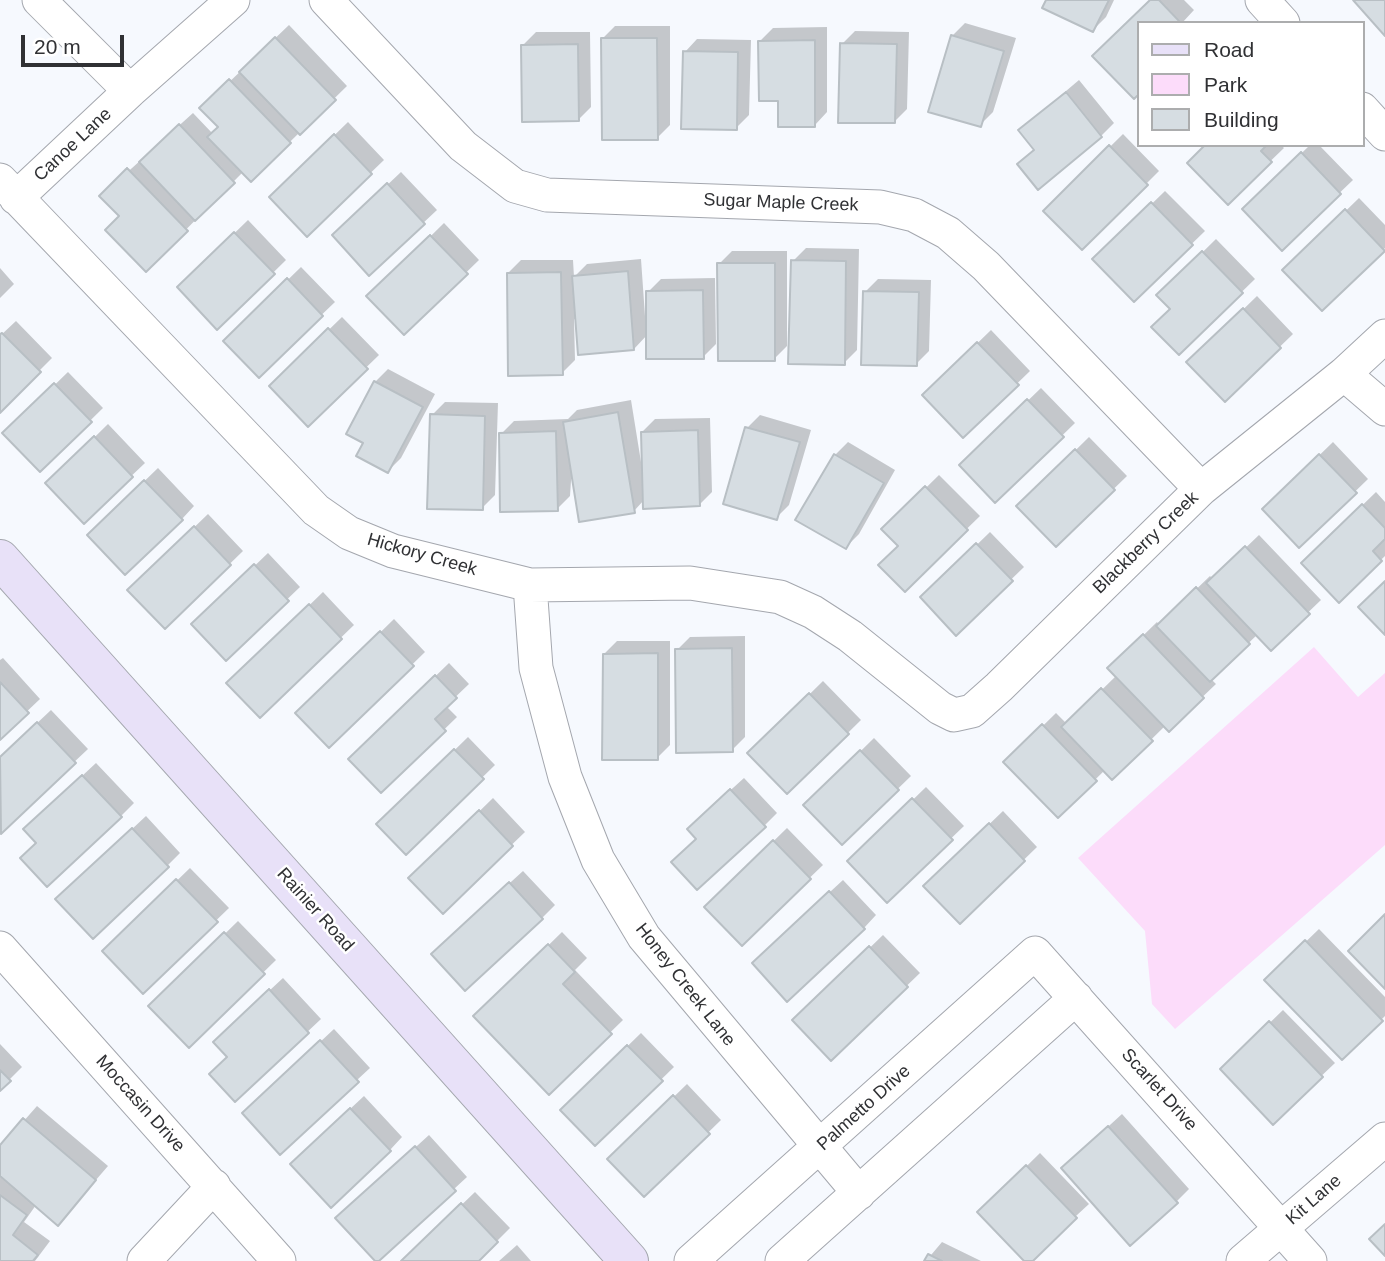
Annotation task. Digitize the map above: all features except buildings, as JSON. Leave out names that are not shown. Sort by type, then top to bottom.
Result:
[{"type":"street","points":[[39,0],[130,91]]},
{"type":"street","name":"Canoe Lane","points":[[8,189],[130,91],[233,0]]},
{"type":"street","name":"Sugar Maple Creek","points":[[326,0],[463,146],[515,186],[547,195],[880,206],[914,215],[948,233],[986,266],[1201,489]]},
{"type":"street","points":[[1262,0],[1281,21]]},
{"type":"street","points":[[1364,111],[1385,134]]},
{"type":"street","name":"Hickory Creek","points":[[8,189],[316,510],[349,533],[393,551],[530,584],[690,583],[780,597],[813,612],[850,636],[940,708],[954,715]]},
{"type":"street","name":"Blackberry Creek","points":[[954,715],[972,711],[1201,489],[1344,374],[1385,336]]},
{"type":"street","points":[[1344,374],[1385,410]]},
{"type":"street","name":"Rainier Road","points":[[0,559],[629,1261]]},
{"type":"street","name":"Honey Creek Lane","points":[[530,584],[536,668],[565,777],[598,860],[644,937],[859,1193]]},
{"type":"street","name":"Moccasin Drive","points":[[0,948],[279,1261]]},
{"type":"street","name":"Palmetto Drive","points":[[691,1261],[1035,953]]},
{"type":"street","name":"Scarlet Drive","points":[[1035,953],[1283,1227],[1310,1261]]},
{"type":"street","points":[[782,1261],[1076,998]]},
{"type":"street","name":"Kit Lane","points":[[1243,1261],[1385,1139]]},
{"type":"street","points":[[144,1261],[214,1186]]},
{"type":"green space","points":[[1314,647],[1358,697],[1385,673],[1385,845],[1175,1029],[1152,1004],[1145,931],[1078,858]]}]
